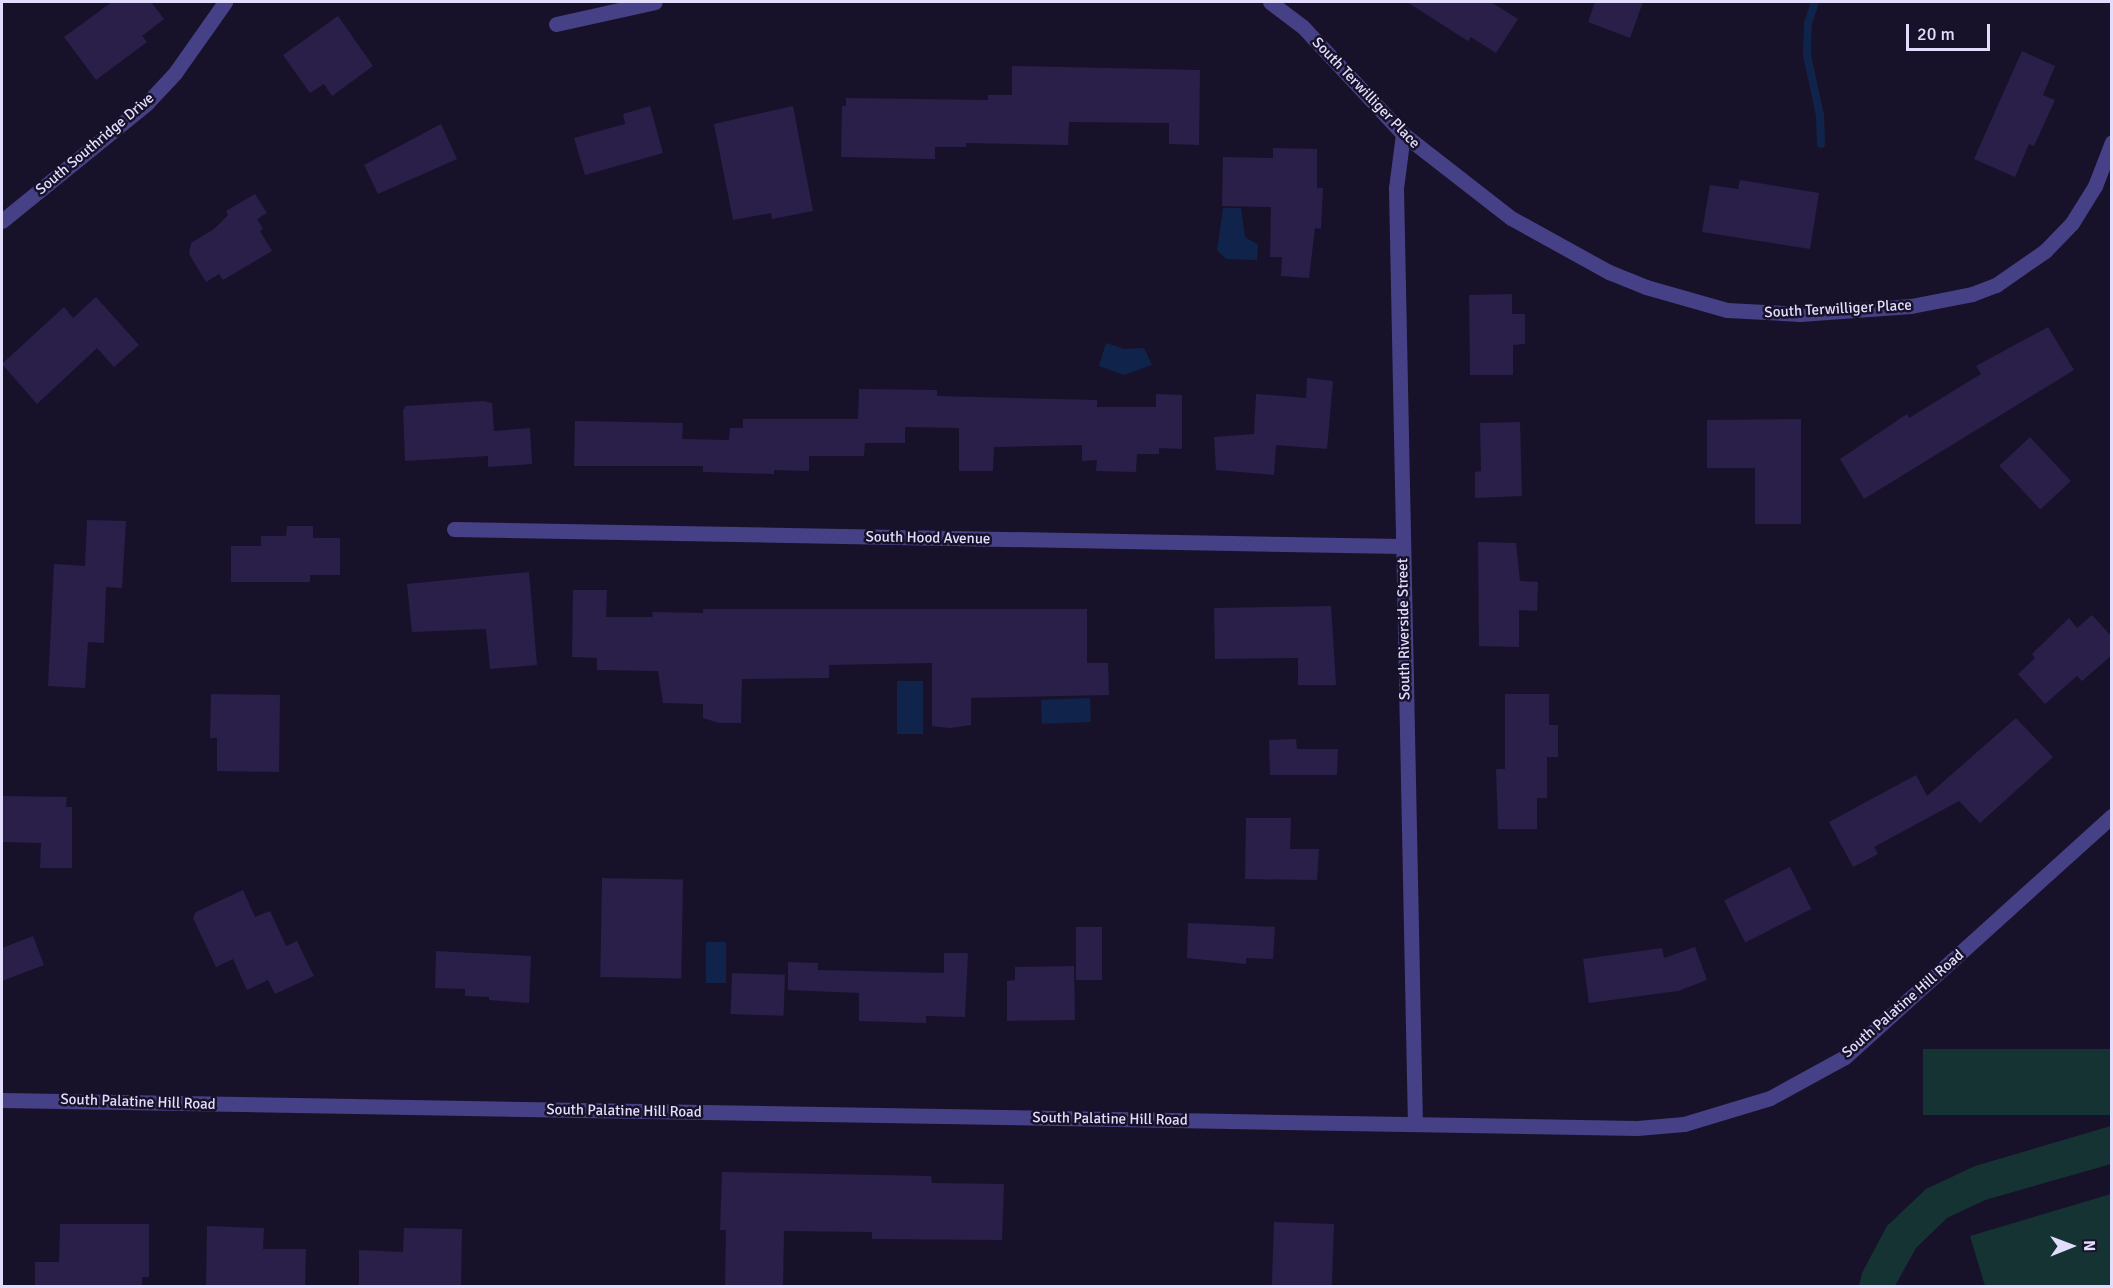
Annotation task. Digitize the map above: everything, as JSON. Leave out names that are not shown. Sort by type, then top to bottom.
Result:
[{"type":"street","name":"South Southridge Drive","points":[[2,221],[147,103],[175,73],[225,2]]},
{"type":"street","points":[[556,24],[655,2]]},
{"type":"street","name":"South Terwilliger Place","points":[[1269,2],[1303,27],[1403,135],[1512,218],[1609,272],[1694,302],[1767,314],[1911,306],[1972,294],[1996,285],[2045,251],[2072,223],[2095,186],[2112,142]]},
{"type":"street","name":"South Riverside Street","points":[[1403,135],[1396,188],[1415,1123]]},
{"type":"street","name":"South Hood Avenue","points":[[454,529],[1402,546]]},
{"type":"street","name":"South Palatine Hill Road","points":[[2,1100],[1637,1128],[1714,1117],[1770,1098],[1845,1057],[2112,816]]},
{"type":"green space","points":[[1923,1049],[2111,1049],[2111,1115],[1923,1115]]},
{"type":"green space","points":[[2111,1126],[2111,1164],[1985,1200],[1947,1218],[1916,1248],[1895,1286],[1859,1286],[1862,1273],[1887,1226],[1926,1189],[1975,1166]]},
{"type":"green space","points":[[2111,1194],[2111,1286],[1985,1286],[1970,1236]]},
{"type":"water","points":[[1223,208],[1241,208],[1245,237],[1258,245],[1257,260],[1226,259],[1217,250]]},
{"type":"water","points":[[1106,343],[1124,349],[1144,348],[1152,365],[1124,375],[1099,366]]},
{"type":"water","points":[[897,681],[923,681],[923,734],[897,734]]},
{"type":"water","points":[[1090,698],[1091,722],[1042,724],[1041,700]]},
{"type":"water","points":[[706,942],[726,942],[726,983],[706,983]]},
{"type":"building","points":[[112,2],[151,2],[164,19],[142,36],[147,42],[96,80],[64,37]]},
{"type":"building","points":[[1407,2],[1491,2],[1518,19],[1496,53],[1471,37],[1468,41]]},
{"type":"building","points":[[1595,2],[1643,2],[1630,38],[1588,22]]},
{"type":"building","points":[[338,16],[373,66],[332,96],[324,84],[310,93],[283,55]]},
{"type":"building","points":[[2022,51],[2055,66],[2043,95],[2055,100],[2034,146],[2029,144],[2015,177],[1974,159]]},
{"type":"building","points":[[1012,66],[1200,70],[1199,145],[1169,144],[1169,123],[1069,122],[1068,145],[966,143],[966,147],[935,147],[935,159],[841,157],[842,106],[846,106],[846,98],[988,100],[988,95],[1012,95]]},
{"type":"building","points":[[650,106],[663,153],[585,175],[574,138],[625,124],[623,114]]},
{"type":"building","points":[[793,106],[813,211],[772,219],[771,213],[733,220],[714,124]]},
{"type":"building","points":[[441,124],[457,159],[378,194],[364,165]]},
{"type":"building","points":[[1273,148],[1317,149],[1317,188],[1323,188],[1321,229],[1315,228],[1309,278],[1281,276],[1282,257],[1270,257],[1271,207],[1222,206],[1223,157],[1273,158]]},
{"type":"building","points":[[1740,180],[1819,193],[1810,249],[1702,232],[1710,185],[1738,189]]},
{"type":"building","points":[[255,194],[267,213],[257,219],[263,229],[260,231],[272,251],[223,280],[219,274],[206,282],[189,254],[191,243],[214,229],[228,215],[226,211]]},
{"type":"building","points":[[1512,294],[1512,314],[1525,314],[1525,344],[1513,345],[1513,375],[1470,375],[1469,295]]},
{"type":"building","points":[[96,297],[139,345],[114,367],[97,348],[37,404],[2,364],[64,307],[73,318]]},
{"type":"building","points":[[2048,327],[2074,370],[1864,499],[1840,459],[1907,414],[1909,418],[1981,374],[1976,366]]},
{"type":"building","points":[[1307,378],[1333,381],[1327,449],[1276,445],[1274,475],[1216,470],[1214,437],[1254,434],[1256,394],[1306,398]]},
{"type":"building","points":[[859,389],[937,390],[937,396],[1097,400],[1097,407],[1156,407],[1156,394],[1182,395],[1182,449],[1159,448],[1159,454],[1137,454],[1136,472],[1096,471],[1097,460],[1082,461],[1082,445],[994,447],[993,471],[959,471],[959,428],[905,427],[905,443],[865,443],[864,456],[809,456],[809,471],[774,470],[774,474],[703,472],[703,466],[574,466],[575,421],[683,423],[682,439],[729,440],[730,428],[743,428],[743,419],[858,419]]},
{"type":"building","points":[[483,401],[492,403],[494,431],[530,428],[532,464],[488,467],[488,456],[405,461],[403,410],[406,406]]},
{"type":"building","points":[[1801,419],[1801,524],[1755,524],[1755,468],[1707,468],[1707,420]]},
{"type":"building","points":[[1520,422],[1522,496],[1475,498],[1475,472],[1481,471],[1480,423]]},
{"type":"building","points":[[2030,437],[2071,481],[2040,510],[1999,466]]},
{"type":"building","points":[[87,520],[126,521],[122,588],[106,587],[104,643],[88,642],[85,688],[48,686],[54,564],[85,566]]},
{"type":"building","points":[[287,526],[313,526],[313,538],[340,538],[340,575],[310,575],[310,582],[231,582],[231,546],[261,546],[261,536],[286,536]]},
{"type":"building","points":[[1478,542],[1516,543],[1520,581],[1538,582],[1537,611],[1519,610],[1519,647],[1479,646]]},
{"type":"building","points":[[529,572],[537,665],[490,669],[486,629],[412,632],[407,584]]},
{"type":"building","points":[[573,590],[607,590],[606,617],[653,617],[652,612],[703,613],[703,609],[1087,609],[1087,663],[1108,663],[1109,695],[971,698],[971,725],[950,728],[932,726],[932,663],[829,665],[829,678],[742,679],[741,723],[719,723],[703,718],[703,704],[663,703],[658,671],[597,670],[597,658],[572,657]]},
{"type":"building","points":[[1331,606],[1336,685],[1298,685],[1298,658],[1215,659],[1214,608]]},
{"type":"building","points":[[2092,615],[2112,637],[2112,655],[2082,681],[2077,676],[2045,704],[2018,674],[2035,658],[2032,654],[2069,618],[2077,628]]},
{"type":"building","points":[[211,694],[280,695],[279,772],[217,771],[217,738],[210,738]]},
{"type":"building","points":[[1505,694],[1549,694],[1549,725],[1558,725],[1558,757],[1547,757],[1547,798],[1537,798],[1537,829],[1498,829],[1496,769],[1505,769]]},
{"type":"building","points":[[2016,718],[2053,757],[1980,823],[1959,801],[1874,847],[1878,854],[1853,867],[1829,822],[1916,775],[1927,796]]},
{"type":"building","points":[[1296,739],[1297,749],[1338,749],[1337,775],[1270,775],[1269,740]]},
{"type":"building","points":[[2,796],[67,797],[66,807],[72,807],[72,868],[40,868],[41,843],[2,842]]},
{"type":"building","points":[[1246,818],[1291,818],[1290,849],[1319,849],[1317,880],[1245,879]]},
{"type":"building","points":[[1790,867],[1811,909],[1745,942],[1724,901]]},
{"type":"building","points":[[602,878],[683,879],[681,978],[600,977]]},
{"type":"building","points":[[243,890],[255,917],[270,911],[286,946],[297,941],[314,976],[275,994],[268,980],[247,990],[233,959],[216,967],[193,918],[196,912]]},
{"type":"building","points":[[1188,923],[1275,927],[1273,959],[1246,958],[1246,964],[1187,958]]},
{"type":"building","points":[[1076,927],[1102,927],[1102,980],[1076,980]]},
{"type":"building","points":[[33,936],[44,965],[2,981],[2,948]]},
{"type":"building","points":[[1695,947],[1707,980],[1678,991],[1589,1003],[1583,959],[1662,948],[1664,958]]},
{"type":"building","points":[[436,951],[531,956],[529,1003],[465,996],[465,989],[435,988]]},
{"type":"building","points":[[944,953],[968,953],[965,1017],[926,1016],[926,1023],[859,1021],[859,993],[788,990],[788,962],[818,963],[818,970],[944,973]]},
{"type":"building","points":[[1074,966],[1075,1020],[1007,1021],[1007,981],[1015,980],[1015,967]]},
{"type":"building","points":[[732,973],[785,975],[784,1016],[731,1014]]},
{"type":"building","points":[[722,1172],[931,1176],[932,1183],[1004,1184],[1002,1240],[872,1239],[872,1232],[784,1231],[783,1287],[725,1287],[726,1230],[720,1230]]},
{"type":"building","points":[[1274,1222],[1334,1224],[1332,1286],[1272,1285]]},
{"type":"building","points":[[60,1224],[149,1224],[149,1277],[142,1277],[142,1287],[35,1287],[35,1262],[59,1262]]},
{"type":"building","points":[[207,1226],[264,1228],[263,1249],[306,1249],[305,1287],[206,1287]]},
{"type":"building","points":[[404,1228],[462,1229],[461,1287],[359,1287],[359,1250],[403,1252]]},
{"type":"waterway","points":[[1815,2],[1808,23],[1807,55],[1820,115],[1821,144]]}]
